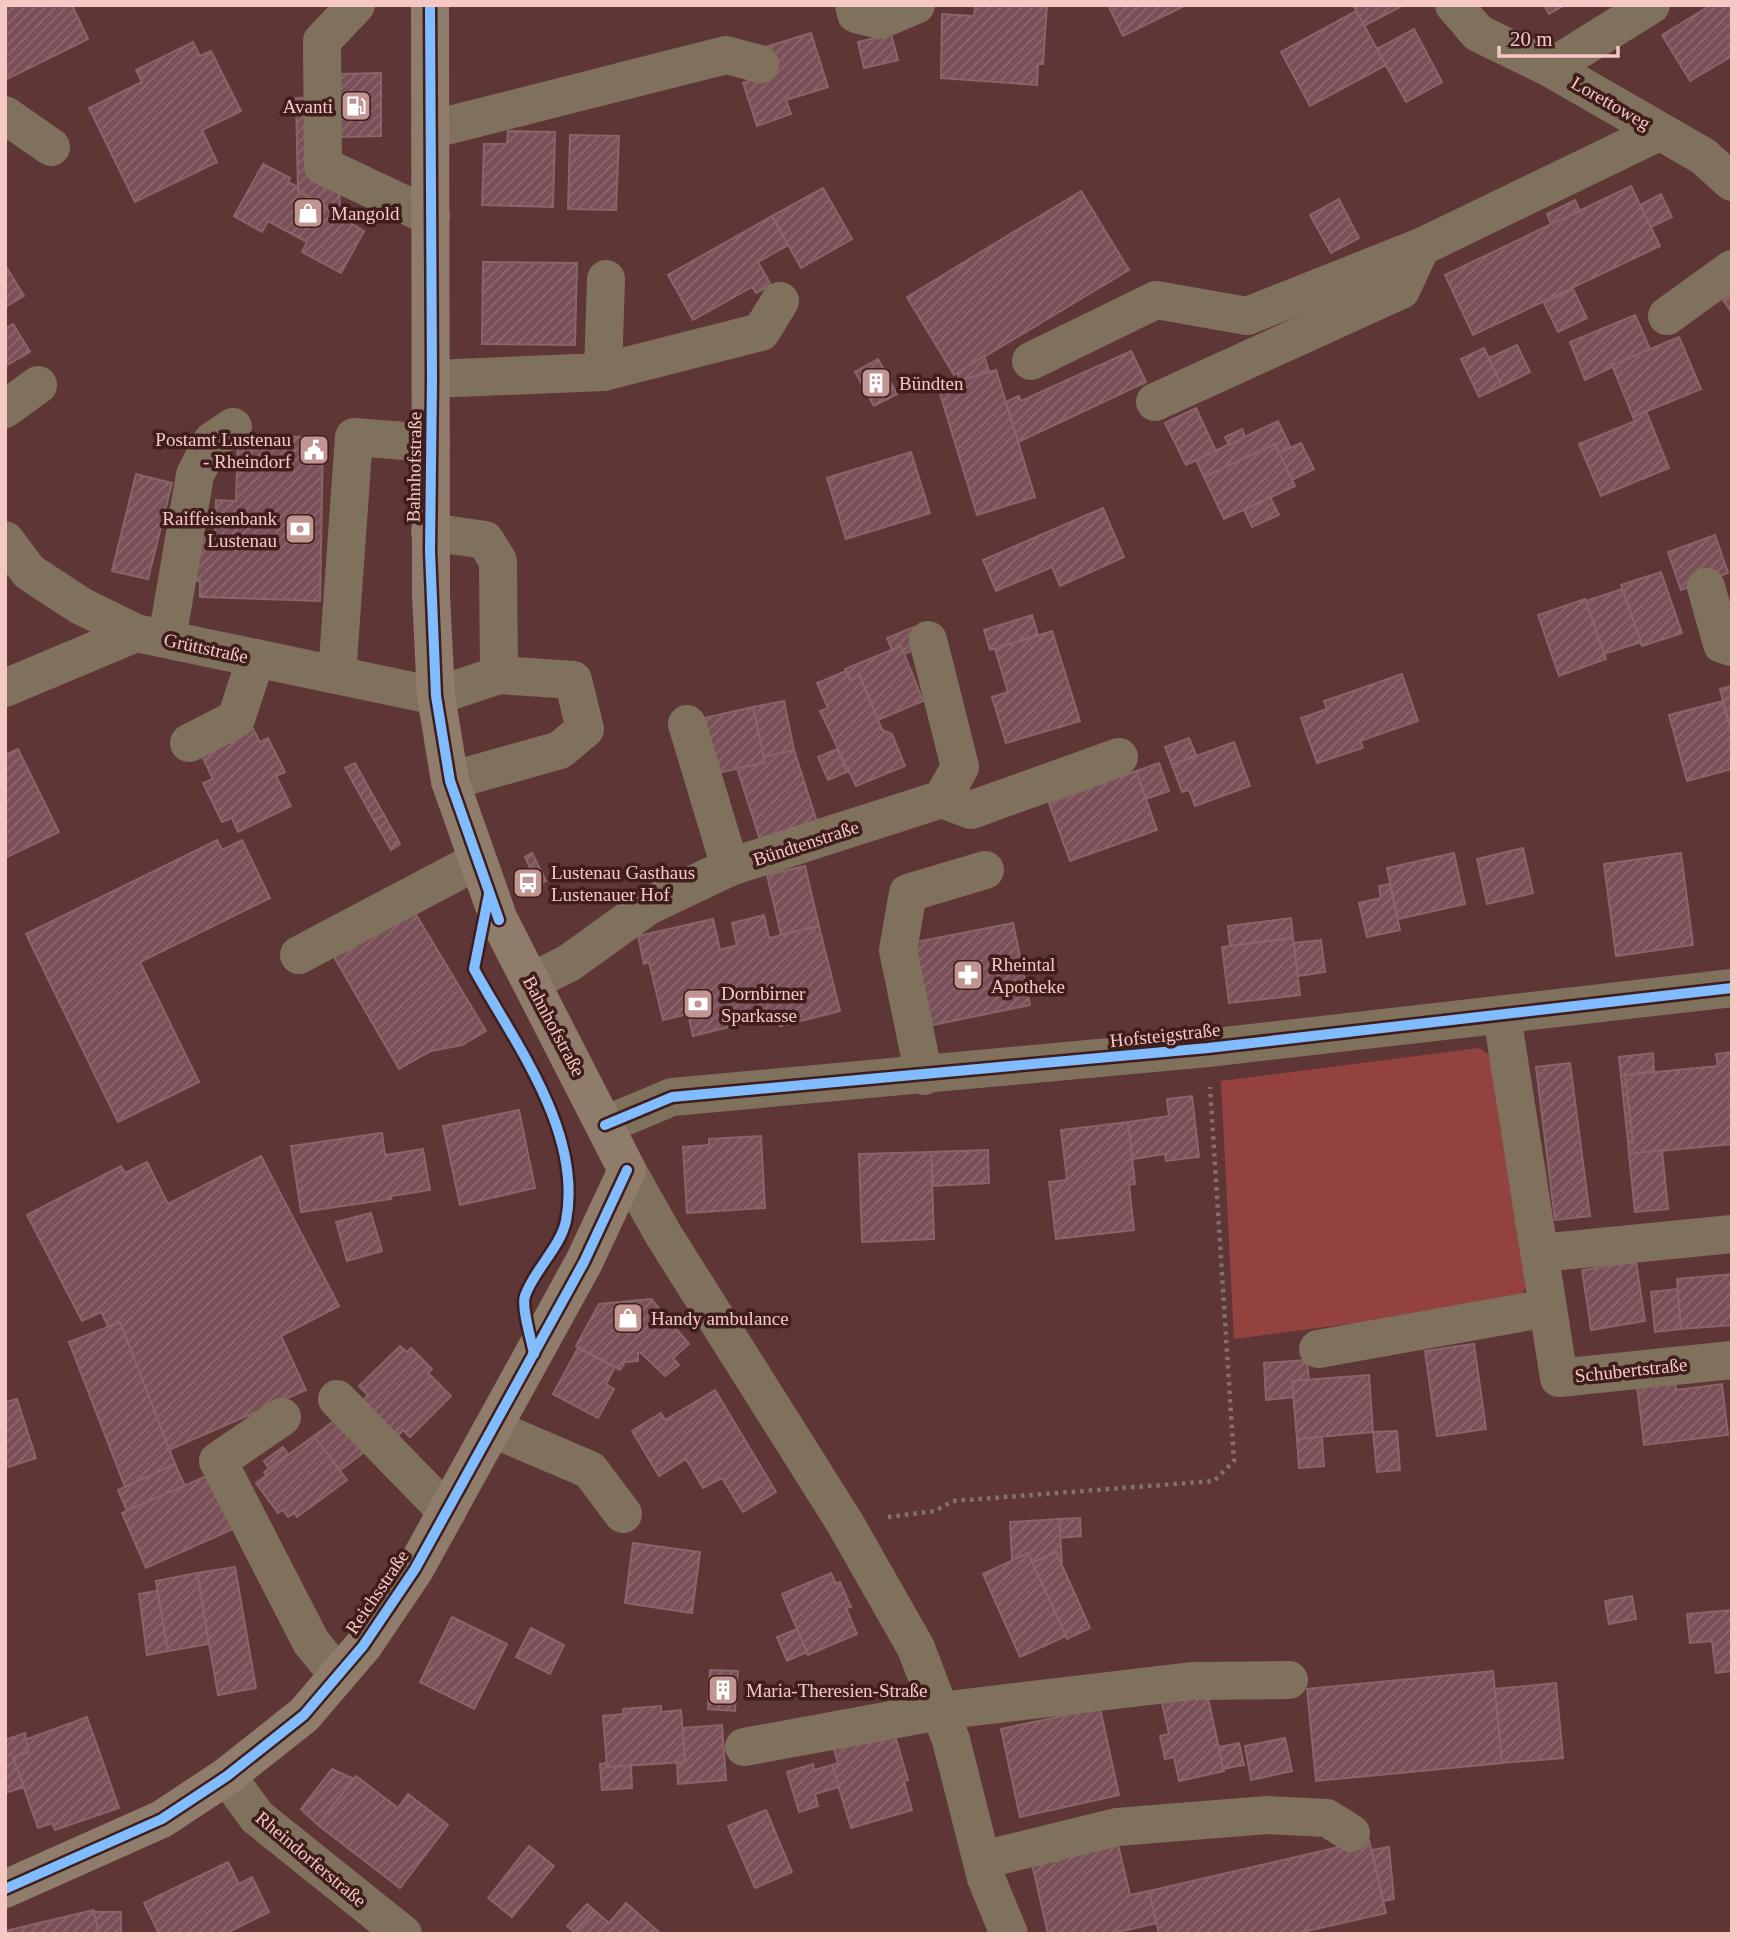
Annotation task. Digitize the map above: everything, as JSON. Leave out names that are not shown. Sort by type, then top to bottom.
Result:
[{"type":"main road","name":"Bahnhofstraße","points":[[430,5],[430,532],[436,696],[450,782],[499,920],[627,1170]]},
{"type":"main road","name":"Reichsstraße","points":[[5,1889],[162,1819],[227,1776],[304,1715],[363,1646],[415,1569],[584,1262],[627,1170]]},
{"type":"street","points":[[356,5],[323,41],[323,166],[431,217]]},
{"type":"street","points":[[854,5],[856,14],[880,20],[916,5]]},
{"type":"street","name":"Lorettoweg","points":[[1454,5],[1478,33],[1550,68],[1703,156],[1732,182]]},
{"type":"street","points":[[1550,68],[1651,5]]},
{"type":"street","points":[[429,130],[726,55],[760,64]]},
{"type":"street","points":[[5,116],[51,147]]},
{"type":"street","points":[[1031,361],[1156,300],[1247,316],[1421,247],[1659,132]]},
{"type":"street","points":[[1155,402],[1401,290],[1421,247]]},
{"type":"street","points":[[1667,316],[1732,269]]},
{"type":"street","points":[[603,372],[606,279]]},
{"type":"street","points":[[432,379],[603,372],[761,332],[780,301]]},
{"type":"street","points":[[5,409],[38,385]]},
{"type":"street","points":[[5,688],[151,636],[195,475],[212,441],[233,427]]},
{"type":"street","points":[[337,675],[354,437],[431,443]]},
{"type":"street","points":[[430,532],[485,540],[498,561],[499,675]]},
{"type":"street","name":"Grüttstraße","points":[[5,540],[29,572],[81,606],[151,636],[436,696]]},
{"type":"street","points":[[1706,587],[1722,644],[1732,647]]},
{"type":"street","points":[[928,640],[960,767],[942,799],[971,810],[1119,757]]},
{"type":"street","points":[[189,743],[236,719],[256,658]]},
{"type":"street","points":[[436,696],[499,675],[573,680],[585,729],[560,750],[450,782]]},
{"type":"street","points":[[687,724],[730,867]]},
{"type":"street","name":"Bündtenstraße","points":[[531,982],[569,963],[648,906],[730,867],[942,799]]},
{"type":"street","points":[[300,956],[477,861]]},
{"type":"street","points":[[924,1076],[898,950],[908,892],[985,870]]},
{"type":"street","name":"Hofsteigstraße","points":[[606,1125],[672,1097],[924,1076],[1502,1016],[1732,988]]},
{"type":"street","name":"Schubertstraße","points":[[1502,1016],[1559,1378],[1732,1360]]},
{"type":"street","points":[[627,1170],[663,1234],[845,1523],[916,1648],[951,1740],[982,1860],[1009,1934]]},
{"type":"street","points":[[1539,1253],[1732,1234]]},
{"type":"street","points":[[1318,1349],[1548,1308]]},
{"type":"street","points":[[337,1399],[447,1512]]},
{"type":"street","points":[[282,1417],[218,1461],[311,1642],[338,1675]]},
{"type":"street","points":[[494,1429],[590,1470],[623,1514]]},
{"type":"street","points":[[744,1747],[940,1711],[1192,1681],[1289,1680]]},
{"type":"street","name":"Rheindorferstraße","points":[[227,1776],[257,1817],[403,1934]]},
{"type":"street","points":[[982,1860],[1117,1827],[1267,1815],[1327,1818],[1351,1833]]},
{"type":"path","points":[[883,1518],[934,1511],[953,1501],[1214,1481],[1234,1461],[1210,1084]]},
{"type":"shaded area","points":[[1479,1048],[1490,1055],[1526,1288],[1516,1302],[1234,1339],[1221,1081]]},
{"type":"building","points":[[5,5],[72,5],[88,39],[5,80]]},
{"type":"building","points":[[975,5],[1047,5],[1043,64],[1038,64],[1037,85],[941,78],[942,14],[974,16]]},
{"type":"building","points":[[1108,5],[1186,5],[1123,36]]},
{"type":"building","points":[[1353,5],[1399,5],[1400,7],[1364,26]]},
{"type":"building","points":[[1544,5],[1565,5],[1549,14]]},
{"type":"building","points":[[1711,5],[1732,5],[1732,56],[1690,81],[1662,35]]},
{"type":"building","points":[[1356,11],[1386,65],[1310,106],[1281,52]]},
{"type":"building","points":[[1414,29],[1442,82],[1406,102],[1377,49]]},
{"type":"building","points":[[811,33],[828,87],[786,100],[791,114],[757,126],[743,83],[764,76],[756,50]]},
{"type":"building","points":[[891,34],[898,60],[864,68],[858,42]]},
{"type":"building","points":[[193,42],[200,56],[211,51],[241,111],[202,130],[217,162],[135,202],[89,108],[142,82],[136,70]]},
{"type":"building","points":[[381,73],[381,136],[338,137],[340,214],[298,191],[296,98],[338,97],[338,74]]},
{"type":"building","points":[[508,131],[555,132],[553,207],[482,205],[484,144],[507,144]]},
{"type":"building","points":[[570,135],[619,136],[616,210],[568,209]]},
{"type":"building","points":[[263,164],[290,178],[288,182],[298,187],[298,191],[364,231],[341,273],[302,252],[307,242],[268,221],[262,232],[234,216]]},
{"type":"building","points":[[1631,186],[1660,246],[1473,335],[1445,275]]},
{"type":"building","points":[[823,188],[852,239],[801,268],[772,216]]},
{"type":"building","points":[[1081,191],[1129,270],[954,375],[907,297]]},
{"type":"building","points":[[1661,194],[1672,217],[1651,227],[1640,205]]},
{"type":"building","points":[[1339,199],[1359,238],[1331,253],[1310,215]]},
{"type":"building","points":[[1575,200],[1580,211],[1551,224],[1547,214]]},
{"type":"building","points":[[772,216],[788,245],[758,262],[771,285],[756,293],[752,287],[693,320],[668,275]]},
{"type":"building","points":[[483,262],[577,263],[575,345],[482,344]]},
{"type":"building","points":[[5,265],[24,296],[5,307]]},
{"type":"building","points":[[1573,289],[1587,318],[1558,332],[1544,303]]},
{"type":"building","points":[[1732,293],[1732,313],[1723,300]]},
{"type":"building","points":[[1635,315],[1650,349],[1585,380],[1570,342]]},
{"type":"building","points":[[13,324],[30,352],[5,366],[5,329]]},
{"type":"building","points":[[1679,337],[1701,389],[1633,417],[1612,365]]},
{"type":"building","points":[[1517,345],[1530,372],[1502,386],[1489,358]]},
{"type":"building","points":[[1484,348],[1502,386],[1479,397],[1461,359]]},
{"type":"building","points":[[1131,351],[1146,382],[1018,442],[1006,402],[1019,396],[1021,401]]},
{"type":"building","points":[[984,356],[989,371],[960,381],[957,373]]},
{"type":"building","name":"Bündten","points":[[878,359],[897,394],[874,406],[855,372]]},
{"type":"building","points":[[996,370],[1035,497],[977,515],[938,387]]},
{"type":"building","points":[[1196,408],[1216,451],[1186,465],[1165,423]]},
{"type":"building","points":[[1646,411],[1669,468],[1601,496],[1579,444],[1635,421],[1633,417]]},
{"type":"building","points":[[1278,421],[1291,448],[1279,453],[1275,444],[1204,477],[1196,460]]},
{"type":"building","points":[[1242,429],[1245,437],[1229,445],[1225,437]]},
{"type":"building","points":[[238,434],[323,438],[320,601],[200,597],[200,581],[196,581],[197,554],[201,554],[202,536],[215,537],[216,500],[236,501]]},
{"type":"building","points":[[1301,443],[1314,469],[1292,480],[1279,453]]},
{"type":"building","points":[[1275,444],[1295,486],[1224,519],[1204,477]]},
{"type":"building","points":[[911,452],[930,513],[846,539],[827,478]]},
{"type":"building","points":[[136,474],[172,483],[148,579],[112,571]]},
{"type":"building","points":[[1270,497],[1279,515],[1252,527],[1244,510]]},
{"type":"building","points":[[1103,508],[1124,557],[1060,586],[1052,567],[996,591],[983,560]]},
{"type":"building","points":[[1715,535],[1728,573],[1681,590],[1668,552]]},
{"type":"building","points":[[1661,572],[1682,633],[1642,646],[1621,585]]},
{"type":"building","points":[[1622,589],[1641,642],[1604,654],[1586,601]]},
{"type":"building","points":[[1585,599],[1606,659],[1559,676],[1538,615]]},
{"type":"building","points":[[1032,615],[1038,635],[990,650],[984,630]]},
{"type":"building","points":[[914,627],[922,647],[904,654],[901,646],[892,650],[887,638]]},
{"type":"building","points":[[1052,631],[1080,721],[1006,743],[992,697],[1008,692],[995,649]]},
{"type":"building","points":[[901,646],[923,701],[878,720],[860,676],[850,680],[845,669]]},
{"type":"building","points":[[846,671],[850,680],[860,676],[882,730],[892,734],[905,766],[856,786],[820,711],[828,708],[817,683]]},
{"type":"building","points":[[1402,674],[1418,721],[1360,741],[1363,748],[1317,763],[1301,718],[1327,709],[1324,701]]},
{"type":"building","points":[[1732,686],[1732,728],[1730,728],[1720,689]]},
{"type":"building","points":[[784,701],[794,750],[764,757],[753,707]]},
{"type":"building","points":[[1723,701],[1732,735],[1732,769],[1687,781],[1669,715]]},
{"type":"building","points":[[753,707],[765,763],[712,774],[700,719]]},
{"type":"building","points":[[253,729],[260,742],[268,738],[285,772],[276,776],[291,806],[238,832],[232,818],[222,822],[203,783],[213,779],[201,754]]},
{"type":"building","points":[[1189,738],[1196,755],[1172,765],[1165,747]]},
{"type":"building","points":[[1234,742],[1250,786],[1195,806],[1189,790],[1182,792],[1172,765]]},
{"type":"building","points":[[18,749],[59,832],[5,858],[5,755]]},
{"type":"building","points":[[837,749],[847,772],[828,780],[818,757]]},
{"type":"building","points":[[794,750],[818,825],[761,843],[737,768],[765,763],[764,757]]},
{"type":"building","points":[[355,763],[384,815],[374,820],[345,768]]},
{"type":"building","points":[[1159,763],[1169,791],[1146,799],[1136,771]]},
{"type":"building","points":[[1136,771],[1157,830],[1070,861],[1049,803]]},
{"type":"building","points":[[384,815],[400,844],[391,850],[374,820]]},
{"type":"building","points":[[217,840],[222,850],[242,840],[270,898],[140,962],[199,1082],[118,1122],[26,934]]},
{"type":"building","points":[[1523,848],[1533,893],[1487,904],[1477,859]]},
{"type":"building","points":[[532,853],[546,881],[538,885],[525,857]]},
{"type":"building","points":[[1454,853],[1465,904],[1398,919],[1387,868]]},
{"type":"building","points":[[1681,853],[1693,945],[1616,956],[1604,864]]},
{"type":"building","points":[[805,866],[819,926],[781,935],[767,875]]},
{"type":"building","points":[[1390,884],[1400,930],[1367,937],[1359,903],[1381,898],[1379,886]]},
{"type":"building","points":[[415,913],[486,1031],[462,1045],[431,1051],[399,1069],[334,957]]},
{"type":"building","points":[[764,915],[769,938],[819,926],[840,1011],[780,1026],[777,1015],[693,1036],[688,1014],[663,1020],[649,962],[644,964],[638,936],[713,919],[720,950],[737,945],[732,923]]},
{"type":"building","points":[[1291,918],[1293,938],[1230,946],[1228,926]]},
{"type":"building","name":"Rheintal Apotheke","points":[[1013,923],[1030,1005],[923,1027],[906,944]]},
{"type":"building","points":[[1293,938],[1300,995],[1229,1003],[1222,947]]},
{"type":"building","points":[[1321,940],[1325,972],[1298,976],[1294,943]]},
{"type":"building","points":[[1732,1052],[1732,1144],[1629,1154],[1628,1142],[1633,1142],[1625,1075],[1718,1066],[1716,1054]]},
{"type":"building","points":[[1653,1053],[1654,1071],[1625,1075],[1633,1142],[1628,1142],[1619,1057]]},
{"type":"building","points":[[1570,1063],[1590,1216],[1555,1220],[1536,1067]]},
{"type":"building","points":[[1192,1096],[1199,1157],[1166,1161],[1165,1154],[1132,1159],[1128,1122],[1169,1116],[1167,1099]]},
{"type":"building","points":[[519,1110],[535,1188],[460,1205],[443,1126]]},
{"type":"building","points":[[1128,1122],[1135,1184],[1129,1185],[1134,1230],[1056,1239],[1049,1182],[1067,1180],[1061,1130]]},
{"type":"building","points":[[382,1133],[385,1155],[423,1149],[430,1190],[391,1196],[391,1199],[301,1212],[291,1146]]},
{"type":"building","points":[[761,1136],[765,1208],[687,1213],[683,1147],[709,1145],[709,1139]]},
{"type":"building","points":[[988,1150],[989,1183],[933,1186],[931,1152]]},
{"type":"building","points":[[1662,1150],[1668,1209],[1635,1212],[1629,1154]]},
{"type":"building","points":[[931,1152],[934,1239],[862,1242],[859,1154]]},
{"type":"building","points":[[261,1156],[339,1306],[281,1336],[306,1390],[169,1450],[120,1322],[108,1326],[101,1312],[82,1321],[27,1215],[121,1166],[125,1173],[147,1162],[168,1204]]},
{"type":"building","points":[[371,1213],[382,1251],[347,1261],[336,1222]]},
{"type":"building","points":[[1636,1262],[1645,1321],[1591,1330],[1582,1270]]},
{"type":"building","points":[[1732,1274],[1732,1325],[1681,1329],[1677,1279]]},
{"type":"building","points":[[1677,1289],[1681,1329],[1655,1332],[1651,1292]]},
{"type":"building","points":[[651,1299],[689,1344],[673,1358],[679,1365],[665,1376],[641,1353],[638,1353],[638,1361],[625,1362],[620,1370],[576,1346],[599,1304]]},
{"type":"building","points":[[120,1322],[175,1464],[125,1487],[69,1342]]},
{"type":"building","points":[[1474,1344],[1486,1429],[1437,1436],[1425,1351]]},
{"type":"building","points":[[400,1346],[407,1352],[411,1348],[432,1369],[428,1373],[451,1396],[410,1437],[403,1430],[396,1438],[358,1405],[368,1395],[359,1386]]},
{"type":"building","points":[[578,1348],[615,1367],[606,1384],[614,1389],[598,1418],[553,1394]]},
{"type":"building","points":[[1307,1360],[1309,1380],[1292,1381],[1294,1397],[1266,1400],[1264,1363]]},
{"type":"building","points":[[1369,1375],[1373,1432],[1297,1439],[1292,1381]]},
{"type":"building","points":[[1675,1381],[1676,1390],[1722,1384],[1728,1435],[1644,1445],[1637,1385]]},
{"type":"building","points":[[715,1390],[776,1492],[743,1512],[722,1478],[703,1488],[686,1459],[659,1476],[632,1431],[661,1413],[665,1420]]},
{"type":"building","points":[[17,1399],[36,1458],[5,1468],[5,1402]]},
{"type":"building","points":[[339,1417],[368,1449],[339,1471],[314,1436]]},
{"type":"building","points":[[1397,1431],[1400,1470],[1377,1472],[1373,1432]]},
{"type":"building","points":[[314,1436],[347,1480],[297,1517],[295,1513],[288,1517],[283,1510],[278,1513],[256,1483],[267,1475],[264,1472]]},
{"type":"building","points":[[1322,1437],[1324,1466],[1299,1468],[1297,1439]]},
{"type":"building","points":[[283,1447],[288,1454],[269,1469],[264,1461]]},
{"type":"building","points":[[175,1464],[185,1486],[127,1511],[118,1490]]},
{"type":"building","points":[[211,1474],[235,1528],[146,1568],[122,1513]]},
{"type":"building","points":[[1080,1518],[1081,1536],[1060,1538],[1059,1519]]},
{"type":"building","points":[[1059,1519],[1062,1563],[1056,1552],[1032,1563],[1028,1553],[1012,1560],[1010,1522]]},
{"type":"building","points":[[633,1543],[700,1552],[692,1613],[625,1603]]},
{"type":"building","points":[[1056,1552],[1090,1628],[1067,1639],[1032,1563]]},
{"type":"building","points":[[1028,1553],[1066,1636],[1020,1657],[983,1574]]},
{"type":"building","points":[[235,1567],[256,1688],[218,1695],[197,1573]]},
{"type":"building","points":[[197,1573],[209,1644],[168,1651],[156,1581]]},
{"type":"building","points":[[831,1573],[836,1584],[840,1582],[851,1607],[846,1608],[857,1634],[808,1655],[782,1594]]},
{"type":"building","points":[[157,1591],[168,1651],[147,1655],[139,1594]]},
{"type":"building","points":[[1632,1596],[1636,1619],[1609,1624],[1605,1601]]},
{"type":"building","points":[[1732,1610],[1732,1671],[1716,1673],[1712,1641],[1690,1643],[1687,1614]]},
{"type":"building","points":[[452,1617],[507,1644],[474,1709],[420,1682]]},
{"type":"building","points":[[531,1628],[564,1645],[550,1674],[516,1657]]},
{"type":"building","points":[[797,1629],[807,1652],[787,1661],[777,1637]]},
{"type":"building","name":"Maria-Theresien-Straße","points":[[710,1670],[738,1671],[735,1711],[708,1709]]},
{"type":"building","points":[[1493,1671],[1502,1763],[1316,1781],[1307,1689]]},
{"type":"building","points":[[1556,1683],[1563,1758],[1502,1763],[1495,1689]]},
{"type":"building","points":[[1206,1689],[1224,1771],[1179,1781],[1174,1757],[1165,1759],[1160,1736],[1169,1734],[1161,1699]]},
{"type":"building","points":[[661,1706],[661,1712],[681,1710],[685,1762],[607,1767],[603,1716],[624,1714],[623,1709]]},
{"type":"building","points":[[1100,1708],[1119,1795],[1020,1817],[1001,1729]]},
{"type":"building","points":[[87,1717],[119,1808],[55,1830],[52,1823],[38,1828],[13,1757],[28,1752],[24,1740]]},
{"type":"building","points":[[722,1725],[726,1780],[678,1784],[677,1763],[685,1762],[683,1728]]},
{"type":"building","points":[[894,1732],[908,1780],[904,1781],[912,1810],[851,1828],[832,1765],[838,1763],[834,1749]]},
{"type":"building","points":[[25,1733],[28,1752],[13,1757],[24,1787],[5,1793],[5,1740]]},
{"type":"building","points":[[1285,1738],[1292,1771],[1251,1780],[1245,1746]]},
{"type":"building","points":[[1239,1743],[1244,1765],[1223,1769],[1219,1747]]},
{"type":"building","points":[[606,1763],[607,1767],[631,1766],[632,1788],[602,1790],[600,1764]]},
{"type":"building","points":[[813,1764],[814,1770],[832,1765],[839,1787],[815,1794],[818,1806],[799,1812],[787,1772]]},
{"type":"building","points":[[332,1769],[354,1779],[318,1825],[301,1809]]},
{"type":"building","points":[[356,1776],[398,1808],[408,1794],[448,1825],[400,1888],[318,1825]]},
{"type":"building","points":[[766,1810],[792,1872],[755,1888],[728,1826]]},
{"type":"building","points":[[1116,1836],[1130,1895],[1149,1891],[1157,1923],[1110,1934],[1048,1934],[1030,1855]]},
{"type":"building","points":[[1369,1840],[1386,1913],[1294,1934],[1159,1934],[1149,1891]]},
{"type":"building","points":[[529,1846],[554,1866],[512,1917],[488,1898]]},
{"type":"building","points":[[1389,1847],[1394,1899],[1383,1901],[1372,1850]]},
{"type":"building","points":[[228,1862],[239,1884],[252,1877],[269,1912],[225,1934],[159,1934],[144,1903]]},
{"type":"building","points":[[626,1903],[661,1934],[573,1934],[594,1910],[609,1923]]},
{"type":"building","points":[[587,1904],[594,1910],[574,1932],[567,1926]]},
{"type":"building","points":[[94,1910],[99,1934],[5,1934],[5,1931]]},
{"type":"building","points":[[94,1912],[121,1912],[121,1934],[99,1934]]},
{"type":"cycle path","points":[[430,5],[430,551],[436,696],[450,781],[499,920]]},
{"type":"cycle path","points":[[489,894],[474,969],[542,1090],[565,1155],[569,1188],[563,1231],[525,1296],[534,1354]]},
{"type":"cycle path","points":[[605,1125],[672,1097],[1208,1048],[1732,988]]},
{"type":"cycle path","points":[[5,1889],[162,1819],[227,1776],[304,1715],[363,1646],[415,1569],[584,1262],[627,1170]]},
{"type":"place","name":"Avanti","points":[[356,106]]},
{"type":"place","name":"Mangold","points":[[308,213]]},
{"type":"place","name":"Bündten","points":[[876,383]]},
{"type":"place","name":"Postamt Lustenau - Rheindorf","points":[[314,450]]},
{"type":"place","name":"Raiffeisenbank Lustenau","points":[[300,529]]},
{"type":"place","name":"Lustenau Gasthaus Lustenauer Hof","points":[[528,883]]},
{"type":"place","name":"Rheintal Apotheke","points":[[968,975]]},
{"type":"place","name":"Dornbirner Sparkasse","points":[[698,1004]]},
{"type":"place","name":"Handy ambulance","points":[[628,1318]]},
{"type":"place","name":"Maria-Theresien-Straße","points":[[723,1690]]}]
